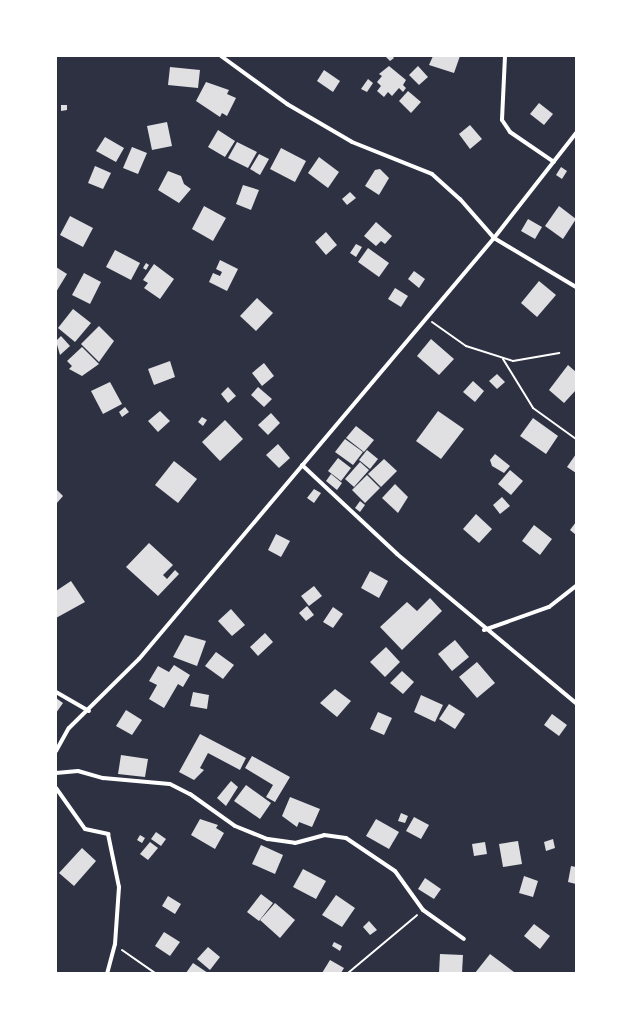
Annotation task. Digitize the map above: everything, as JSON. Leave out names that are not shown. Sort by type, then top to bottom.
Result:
[{"type":"street","points":[[221,56],[287,104],[352,142],[432,174],[460,199],[494,238],[576,286]]},
{"type":"street","points":[[505,56],[502,120],[510,132],[554,162]]},
{"type":"street","points":[[56,751],[69,728],[89,711],[139,658],[425,317],[494,238],[576,133]]},
{"type":"street","points":[[302,465],[484,630],[576,703]]},
{"type":"street","points":[[484,630],[549,607],[576,586]]},
{"type":"street","points":[[56,692],[89,711]]},
{"type":"street","points":[[56,773],[78,771],[103,778],[170,784],[190,794],[235,826],[268,840],[295,843],[324,835],[346,838],[395,871],[423,910],[464,939]]},
{"type":"street","points":[[56,788],[85,829],[108,834],[119,887],[115,944],[107,973]]},
{"type":"path","points":[[425,317],[466,346],[513,361],[559,353]]},
{"type":"path","points":[[503,358],[533,408],[576,439]]},
{"type":"path","points":[[348,973],[423,910]]},
{"type":"path","points":[[115,944],[137,964],[155,973]]},
{"type":"building","points":[[385,56],[392,56],[394,58],[390,61]]},
{"type":"building","points":[[433,56],[460,56],[454,73],[429,65]]},
{"type":"building","points":[[389,66],[406,80],[403,85],[406,88],[403,92],[399,88],[392,96],[388,92],[384,97],[377,91],[381,86],[377,82],[382,76],[379,74]]},
{"type":"building","points":[[418,66],[428,77],[419,85],[409,75]]},
{"type":"building","points":[[170,67],[200,70],[198,88],[168,85]]},
{"type":"building","points":[[324,70],[340,81],[333,92],[317,81]]},
{"type":"building","points":[[368,79],[373,83],[367,92],[361,89]]},
{"type":"building","points":[[206,82],[229,90],[227,94],[236,98],[227,116],[222,113],[220,117],[196,101]]},
{"type":"building","points":[[408,91],[421,102],[411,113],[399,101]]},
{"type":"building","points":[[539,103],[553,114],[544,125],[530,114]]},
{"type":"building","points":[[61,105],[67,105],[67,110],[61,111]]},
{"type":"building","points":[[167,122],[172,146],[152,150],[147,126]]},
{"type":"building","points":[[470,125],[482,139],[470,149],[459,134]]},
{"type":"building","points":[[218,130],[235,141],[225,157],[208,147]]},
{"type":"building","points":[[105,137],[124,148],[116,162],[96,151]]},
{"type":"building","points":[[237,142],[257,152],[248,168],[228,158]]},
{"type":"building","points":[[132,147],[147,153],[138,174],[123,168]]},
{"type":"building","points":[[281,148],[306,161],[295,182],[270,169]]},
{"type":"building","points":[[259,154],[269,159],[260,175],[250,169]]},
{"type":"building","points":[[319,157],[339,172],[328,188],[308,173]]},
{"type":"building","points":[[95,166],[111,173],[103,189],[88,183]]},
{"type":"building","points":[[561,167],[567,171],[562,179],[556,175]]},
{"type":"building","points":[[380,169],[389,178],[379,195],[365,186],[375,170]]},
{"type":"building","points":[[168,171],[181,176],[184,184],[191,189],[179,203],[158,190]]},
{"type":"building","points":[[243,185],[259,190],[251,210],[236,204]]},
{"type":"building","points":[[350,192],[356,198],[347,205],[342,199]]},
{"type":"building","points":[[204,206],[226,218],[213,241],[192,229]]},
{"type":"building","points":[[559,206],[576,219],[563,239],[545,226]]},
{"type":"building","points":[[70,216],[93,228],[83,247],[60,235]]},
{"type":"building","points":[[528,219],[542,227],[535,239],[521,231]]},
{"type":"building","points":[[376,222],[392,236],[385,244],[381,241],[376,246],[364,236]]},
{"type":"building","points":[[326,232],[337,245],[326,255],[315,242]]},
{"type":"building","points":[[356,244],[362,247],[356,257],[350,253]]},
{"type":"building","points":[[368,248],[389,263],[379,277],[358,262]]},
{"type":"building","points":[[115,250],[140,263],[131,280],[106,267]]},
{"type":"building","points":[[220,260],[238,269],[227,291],[209,282],[213,273],[220,276],[222,272],[216,269]]},
{"type":"building","points":[[146,263],[149,265],[146,270],[143,268]]},
{"type":"building","points":[[154,264],[174,279],[160,299],[144,288],[148,283],[143,280]]},
{"type":"building","points":[[56,267],[67,274],[56,292]]},
{"type":"building","points":[[414,271],[425,279],[419,288],[408,279]]},
{"type":"building","points":[[84,273],[101,282],[90,304],[72,295]]},
{"type":"building","points":[[539,281],[556,295],[537,317],[521,303]]},
{"type":"building","points":[[395,288],[408,296],[401,307],[388,299]]},
{"type":"building","points":[[257,298],[273,313],[256,331],[240,316]]},
{"type":"building","points":[[73,309],[91,323],[75,342],[58,328]]},
{"type":"building","points":[[99,326],[114,341],[99,362],[81,344]]},
{"type":"building","points":[[61,336],[70,346],[60,355],[56,341]]},
{"type":"building","points":[[431,339],[454,359],[439,375],[417,356]]},
{"type":"building","points":[[82,347],[99,364],[82,376],[69,369],[72,366],[67,361]]},
{"type":"building","points":[[170,361],[175,377],[154,385],[148,369]]},
{"type":"building","points":[[264,363],[274,376],[262,386],[252,373]]},
{"type":"building","points":[[568,365],[576,372],[576,390],[564,403],[549,390]]},
{"type":"building","points":[[497,374],[505,382],[497,389],[489,381]]},
{"type":"building","points":[[473,381],[484,391],[475,402],[463,392]]},
{"type":"building","points":[[110,382],[122,404],[103,414],[91,391]]},
{"type":"building","points":[[228,387],[236,396],[228,403],[221,394]]},
{"type":"building","points":[[258,387],[272,399],[264,407],[251,395]]},
{"type":"building","points":[[125,407],[129,412],[122,417],[119,412]]},
{"type":"building","points":[[160,411],[170,421],[158,432],[148,421]]},
{"type":"building","points":[[438,411],[464,429],[441,459],[416,441]]},
{"type":"building","points":[[271,413],[280,423],[268,435],[258,425]]},
{"type":"building","points":[[202,417],[207,420],[203,426],[198,422]]},
{"type":"building","points":[[533,418],[558,436],[546,454],[520,436]]},
{"type":"building","points":[[225,420],[243,439],[220,461],[202,442]]},
{"type":"building","points":[[356,426],[374,440],[364,452],[346,438]]},
{"type":"building","points":[[345,439],[363,452],[353,465],[335,452]]},
{"type":"building","points":[[278,444],[290,458],[279,468],[266,455]]},
{"type":"building","points":[[367,450],[378,459],[370,469],[359,460]]},
{"type":"building","points":[[495,454],[510,466],[504,473],[492,466],[490,460]]},
{"type":"building","points":[[576,454],[576,473],[567,467]]},
{"type":"building","points":[[338,458],[351,468],[341,481],[328,471]]},
{"type":"building","points":[[384,459],[397,471],[381,487],[368,474]]},
{"type":"building","points":[[174,461],[197,479],[178,503],[155,485]]},
{"type":"building","points":[[360,462],[369,470],[354,487],[345,479]]},
{"type":"building","points":[[510,470],[523,481],[511,495],[498,484]]},
{"type":"building","points":[[331,474],[342,483],[337,490],[326,481]]},
{"type":"building","points":[[367,475],[380,488],[365,503],[352,490]]},
{"type":"building","points":[[395,484],[408,497],[398,513],[382,498]]},
{"type":"building","points":[[56,489],[63,496],[56,504]]},
{"type":"building","points":[[314,489],[321,493],[314,503],[307,498]]},
{"type":"building","points":[[502,497],[510,506],[500,514],[493,505]]},
{"type":"building","points":[[360,501],[365,505],[360,512],[355,508]]},
{"type":"building","points":[[476,514],[492,529],[479,543],[463,529]]},
{"type":"building","points":[[576,522],[576,535],[570,530]]},
{"type":"building","points":[[534,525],[552,539],[540,555],[522,541]]},
{"type":"building","points":[[276,534],[290,541],[281,557],[268,550]]},
{"type":"building","points":[[149,543],[173,565],[163,575],[167,579],[175,570],[179,574],[158,596],[126,567]]},
{"type":"building","points":[[370,571],[388,581],[379,598],[361,588]]},
{"type":"building","points":[[71,581],[85,602],[56,618],[56,591]]},
{"type":"building","points":[[314,586],[322,596],[309,606],[301,596]]},
{"type":"building","points":[[430,598],[442,611],[402,650],[380,627],[407,602],[417,611]]},
{"type":"building","points":[[307,606],[314,615],[306,621],[299,613]]},
{"type":"building","points":[[333,607],[343,614],[333,628],[323,622]]},
{"type":"building","points":[[231,609],[245,625],[232,636],[218,621]]},
{"type":"building","points":[[265,633],[273,642],[258,656],[250,647]]},
{"type":"building","points":[[185,635],[206,641],[197,666],[173,657]]},
{"type":"building","points":[[455,640],[469,657],[452,671],[438,654]]},
{"type":"building","points":[[386,647],[400,662],[385,677],[370,662]]},
{"type":"building","points":[[216,652],[234,665],[223,679],[205,666]]},
{"type":"building","points":[[477,662],[495,683],[477,698],[459,677]]},
{"type":"building","points":[[174,665],[190,675],[183,687],[178,684],[164,708],[149,699],[157,685],[149,681],[158,666],[169,672]]},
{"type":"building","points":[[402,671],[414,682],[403,694],[390,683]]},
{"type":"building","points":[[335,689],[351,701],[337,717],[320,703]]},
{"type":"building","points":[[193,692],[209,695],[207,709],[190,706]]},
{"type":"building","points":[[421,695],[443,705],[435,722],[414,712]]},
{"type":"building","points":[[56,698],[63,703],[56,713]]},
{"type":"building","points":[[449,704],[465,714],[455,729],[439,719]]},
{"type":"building","points":[[126,710],[142,720],[132,735],[116,726]]},
{"type":"building","points":[[378,712],[392,718],[384,735],[370,729]]},
{"type":"building","points":[[552,714],[567,725],[559,736],[544,725]]},
{"type":"building","points":[[200,734],[246,758],[240,770],[208,753],[200,768],[204,770],[194,780],[179,772]]},
{"type":"building","points":[[121,755],[148,759],[145,777],[118,774]]},
{"type":"building","points":[[252,756],[290,777],[275,802],[266,797],[273,785],[245,768]]},
{"type":"building","points":[[231,781],[238,787],[226,806],[217,798]]},
{"type":"building","points":[[246,785],[271,803],[260,819],[234,801]]},
{"type":"building","points":[[290,797],[320,809],[312,827],[299,822],[297,827],[282,816]]},
{"type":"building","points":[[401,813],[408,816],[405,823],[398,821]]},
{"type":"building","points":[[414,817],[429,825],[421,839],[406,831]]},
{"type":"building","points":[[200,819],[218,825],[216,828],[224,833],[215,849],[191,835]]},
{"type":"building","points":[[376,819],[399,832],[389,849],[366,836]]},
{"type":"building","points":[[156,832],[166,839],[161,846],[151,839]]},
{"type":"building","points":[[140,835],[145,838],[142,843],[137,840]]},
{"type":"building","points":[[553,839],[555,848],[546,851],[544,842]]},
{"type":"building","points":[[518,841],[522,864],[503,867],[499,844]]},
{"type":"building","points":[[150,842],[158,848],[148,860],[140,854]]},
{"type":"building","points":[[485,842],[487,854],[474,856],[472,844]]},
{"type":"building","points":[[261,845],[283,855],[275,874],[252,864]]},
{"type":"building","points":[[82,848],[96,861],[74,886],[59,873]]},
{"type":"building","points":[[571,866],[576,867],[576,884],[568,882]]},
{"type":"building","points":[[303,869],[326,881],[316,899],[293,887]]},
{"type":"building","points":[[524,876],[538,881],[533,897],[519,893]]},
{"type":"building","points":[[425,878],[441,889],[434,899],[418,889]]},
{"type":"building","points":[[261,894],[273,903],[259,921],[247,912]]},
{"type":"building","points":[[336,895],[355,908],[342,927],[322,915]]},
{"type":"building","points":[[168,896],[181,904],[175,914],[162,906]]},
{"type":"building","points":[[275,903],[295,920],[280,938],[260,920]]},
{"type":"building","points":[[369,921],[377,930],[370,935],[363,927]]},
{"type":"building","points":[[534,924],[550,936],[540,949],[524,936]]},
{"type":"building","points":[[164,932],[180,942],[170,956],[155,946]]},
{"type":"building","points":[[334,942],[342,946],[340,951],[332,946]]},
{"type":"building","points":[[208,947],[220,957],[210,970],[197,959]]},
{"type":"building","points":[[440,954],[463,955],[462,973],[439,973]]},
{"type":"building","points":[[490,954],[514,972],[475,973]]},
{"type":"building","points":[[330,960],[344,968],[341,973],[322,973]]},
{"type":"building","points":[[193,963],[208,973],[186,973]]}]
